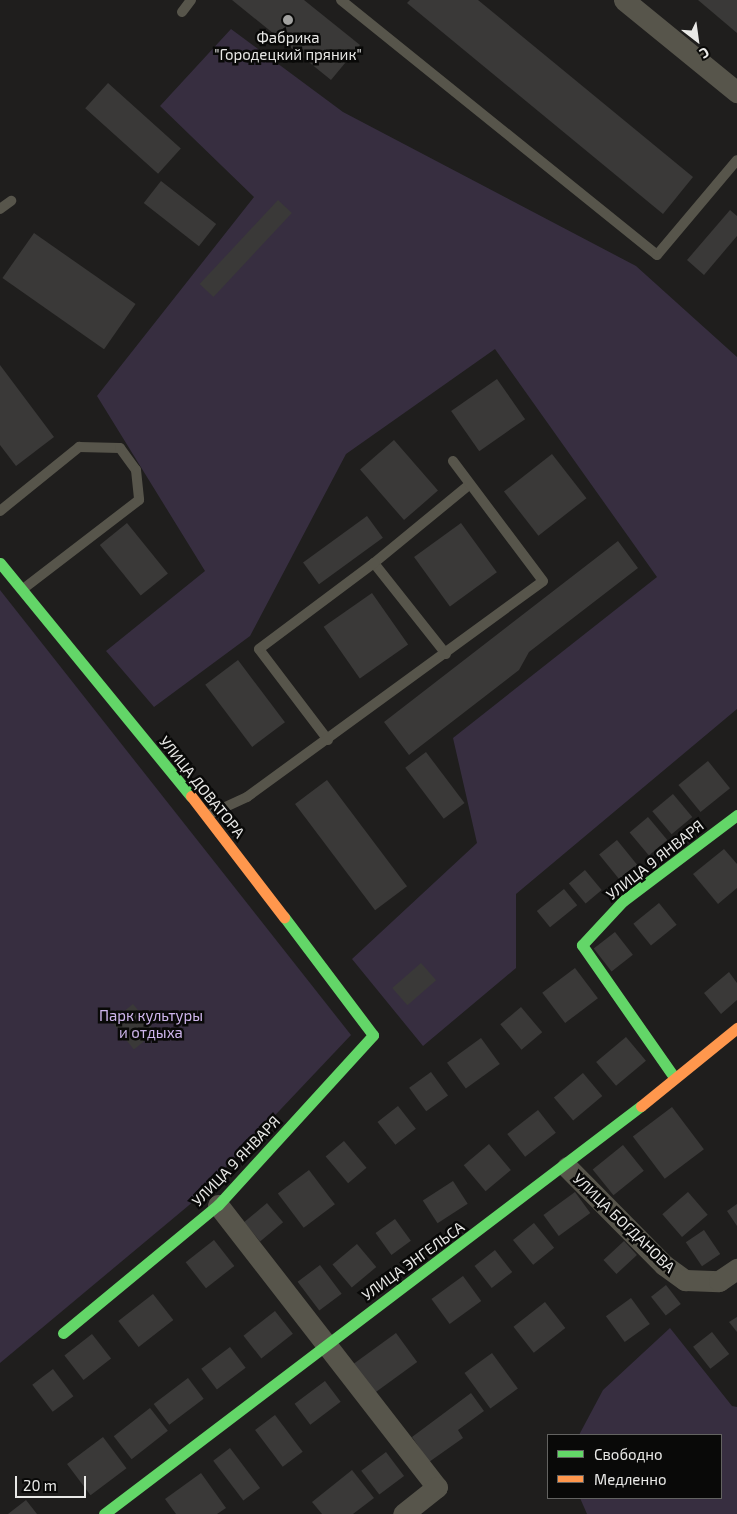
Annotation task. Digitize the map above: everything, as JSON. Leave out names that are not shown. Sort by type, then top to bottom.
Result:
[{"type":"street","points":[[624,0],[737,92]]},
{"type":"street","name":"УЛИЦА ДОВАТОРА","points":[[0,563],[208,816],[373,1035]]},
{"type":"street","name":"УЛИЦА 9 ЯНВАРЯ","points":[[674,1077],[582,945],[623,901],[737,815]]},
{"type":"street","name":"УЛИЦА ЭНГЕЛЬСА","points":[[104,1514],[326,1343],[567,1167],[674,1077],[737,1028]]},
{"type":"street","name":"УЛИЦА 9 ЯНВАРЯ","points":[[63,1332],[218,1205],[373,1035]]},
{"type":"street","name":"УЛИЦА БОГДАНОВА","points":[[567,1167],[664,1265],[685,1280],[719,1280],[737,1269]]},
{"type":"street","points":[[218,1205],[437,1487],[403,1514]]},
{"type":"lane","points":[[182,12],[191,0]]},
{"type":"lane","points":[[342,0],[657,255],[737,160]]},
{"type":"lane","points":[[354,9],[361,0]]},
{"type":"lane","points":[[0,209],[11,201]]},
{"type":"lane","points":[[0,511],[79,447],[120,448],[136,470],[139,500],[22,590]]},
{"type":"lane","points":[[208,816],[247,797],[446,654],[543,581],[469,485],[453,461]]},
{"type":"lane","points":[[328,740],[258,648],[374,562],[469,485]]},
{"type":"lane","points":[[374,562],[446,654]]},
{"type":"green space","points":[[231,29],[343,112],[636,266],[737,357],[737,709],[516,894],[516,968],[423,1046],[352,959],[477,843],[453,738],[657,577],[495,349],[346,454],[250,636],[154,707],[106,651],[205,571],[97,396],[254,197],[160,106]]},
{"type":"green space","name":"Парк культуры и отдыха","points":[[0,590],[351,1035],[194,1201],[0,1363]]},
{"type":"green space","points":[[670,1328],[732,1406],[737,1407],[737,1514],[587,1514],[580,1499],[722,1499],[722,1434],[580,1434],[603,1390]]},
{"type":"building","points":[[232,0],[304,0],[360,45],[331,80]]},
{"type":"building","points":[[410,0],[478,0],[693,177],[663,214],[407,3]]},
{"type":"building","points":[[698,0],[737,0],[737,33]]},
{"type":"building","points":[[108,83],[181,149],[158,174],[85,108]]},
{"type":"building","points":[[161,181],[216,224],[199,246],[144,203]]},
{"type":"building","points":[[278,200],[292,213],[213,297],[200,284]]},
{"type":"building","points":[[730,210],[737,216],[737,236],[704,275],[687,260]]},
{"type":"building","points":[[34,233],[136,304],[104,349],[2,278]]},
{"type":"building","points":[[0,365],[54,437],[16,466],[0,445]]},
{"type":"building","points":[[497,379],[525,419],[479,451],[451,411]]},
{"type":"building","points":[[394,440],[438,491],[404,520],[360,470]]},
{"type":"building","points":[[552,454],[586,498],[538,536],[504,492]]},
{"type":"building","points":[[367,516],[383,538],[319,584],[303,562]]},
{"type":"building","points":[[127,523],[168,574],[141,596],[100,545]]},
{"type":"building","points":[[461,523],[497,572],[450,606],[414,557]]},
{"type":"building","points":[[618,541],[638,568],[529,652],[519,670],[409,755],[384,722]]},
{"type":"building","points":[[372,593],[408,645],[360,678],[324,627]]},
{"type":"building","points":[[238,660],[285,722],[252,747],[205,685]]},
{"type":"building","points":[[426,752],[465,803],[444,819],[405,768]]},
{"type":"building","points":[[708,761],[730,788],[700,812],[678,785]]},
{"type":"building","points":[[327,780],[407,886],[375,910],[295,804]]},
{"type":"building","points":[[673,794],[692,817],[672,834],[652,811]]},
{"type":"building","points":[[648,817],[667,840],[649,855],[630,832]]},
{"type":"building","points":[[617,840],[637,865],[619,879],[599,854]]},
{"type":"building","points":[[724,849],[737,864],[737,888],[718,904],[693,874]]},
{"type":"building","points":[[585,870],[602,890],[586,903],[569,883]]},
{"type":"building","points":[[564,889],[577,905],[550,927],[537,911]]},
{"type":"building","points":[[659,903],[677,925],[651,946],[633,924]]},
{"type":"building","points":[[615,932],[633,955],[612,971],[594,949]]},
{"type":"building","points":[[421,963],[436,980],[407,1005],[392,988]]},
{"type":"building","points":[[575,968],[598,998],[565,1023],[542,993]]},
{"type":"building","points":[[729,972],[737,983],[737,1000],[721,1014],[704,993]]},
{"type":"building","points":[[133,1004],[156,1032],[134,1050],[111,1022]]},
{"type":"building","points":[[521,1007],[542,1032],[522,1050],[500,1024]]},
{"type":"building","points":[[626,1037],[646,1061],[616,1086],[596,1062]]},
{"type":"building","points":[[481,1038],[500,1064],[466,1089],[447,1063]]},
{"type":"building","points":[[431,1072],[448,1095],[426,1111],[409,1088]]},
{"type":"building","points":[[583,1073],[602,1096],[573,1120],[554,1097]]},
{"type":"building","points":[[398,1106],[416,1129],[395,1145],[378,1122]]},
{"type":"building","points":[[672,1107],[704,1149],[665,1179],[633,1136]]},
{"type":"building","points":[[538,1110],[556,1133],[525,1157],[507,1134]]},
{"type":"building","points":[[344,1141],[366,1168],[348,1183],[326,1156]]},
{"type":"building","points":[[489,1144],[511,1170],[486,1191],[464,1165]]},
{"type":"building","points":[[623,1145],[644,1171],[613,1195],[593,1170]]},
{"type":"building","points":[[309,1170],[335,1204],[304,1228],[278,1193]]},
{"type":"building","points":[[453,1181],[468,1204],[438,1223],[423,1201]]},
{"type":"building","points":[[575,1192],[590,1213],[559,1236],[543,1215]]},
{"type":"building","points":[[688,1192],[708,1215],[682,1237],[662,1214]]},
{"type":"building","points":[[267,1203],[283,1222],[260,1241],[244,1222]]},
{"type":"building","points":[[737,1204],[737,1226],[727,1211]]},
{"type":"building","points":[[395,1219],[411,1241],[391,1255],[376,1233]]},
{"type":"building","points":[[534,1223],[554,1248],[533,1265],[513,1240]]},
{"type":"building","points":[[704,1230],[720,1254],[702,1266],[686,1242]]},
{"type":"building","points":[[214,1240],[234,1266],[206,1288],[186,1262]]},
{"type":"building","points":[[624,1241],[637,1255],[616,1274],[604,1260]]},
{"type":"building","points":[[357,1244],[376,1267],[352,1288],[332,1265]]},
{"type":"building","points":[[495,1250],[512,1272],[492,1288],[475,1266]]},
{"type":"building","points":[[320,1265],[342,1294],[319,1311],[298,1282]]},
{"type":"building","points":[[463,1276],[481,1301],[450,1324],[431,1299]]},
{"type":"building","points":[[666,1285],[681,1304],[666,1316],[651,1297]]},
{"type":"building","points":[[153,1294],[173,1320],[139,1347],[118,1321]]},
{"type":"building","points":[[631,1298],[650,1324],[625,1342],[606,1316]]},
{"type":"building","points":[[545,1302],[565,1328],[534,1353],[513,1327]]},
{"type":"building","points":[[275,1311],[293,1334],[261,1358],[243,1336]]},
{"type":"building","points":[[737,1317],[737,1332],[729,1322]]},
{"type":"building","points":[[712,1332],[729,1354],[710,1369],[693,1347]]},
{"type":"building","points":[[396,1333],[417,1362],[373,1394],[352,1365]]},
{"type":"building","points":[[92,1334],[111,1358],[84,1380],[64,1356]]},
{"type":"building","points":[[230,1347],[246,1368],[217,1389],[201,1369]]},
{"type":"building","points":[[492,1353],[518,1389],[490,1409],[464,1373]]},
{"type":"building","points":[[53,1369],[73,1396],[53,1412],[32,1385]]},
{"type":"building","points":[[188,1378],[204,1399],[169,1425],[154,1404]]},
{"type":"building","points":[[325,1381],[341,1402],[310,1425],[295,1404]]},
{"type":"building","points":[[471,1393],[484,1411],[458,1430],[463,1438],[429,1462],[412,1437]]},
{"type":"building","points":[[150,1408],[168,1431],[132,1459],[114,1436]]},
{"type":"building","points":[[275,1415],[303,1452],[283,1467],[255,1430]]},
{"type":"building","points":[[103,1437],[126,1468],[91,1495],[67,1464]]},
{"type":"building","points":[[230,1448],[260,1488],[243,1501],[213,1461]]},
{"type":"building","points":[[386,1452],[404,1476],[379,1495],[361,1471]]},
{"type":"building","points":[[352,1470],[374,1498],[353,1514],[322,1514],[312,1502]]},
{"type":"building","points":[[201,1473],[226,1508],[217,1514],[176,1514],[165,1499]]},
{"type":"building","points":[[26,1500],[37,1514],[8,1514]]},
{"type":"traffic: fast","points":[[0,563],[191,796]]},
{"type":"traffic: fast","points":[[674,1077],[582,945],[623,901],[737,815]]},
{"type":"traffic: fast","points":[[63,1333],[218,1205],[373,1035],[284,917]]},
{"type":"traffic: fast","points":[[104,1514],[641,1106]]},
{"type":"traffic: slow","points":[[191,796],[284,917]]},
{"type":"traffic: slow","points":[[641,1106],[737,1028]]},
{"type":"place","name":"Фабрика \"Городецкий пряник\"","points":[[288,20]]}]
